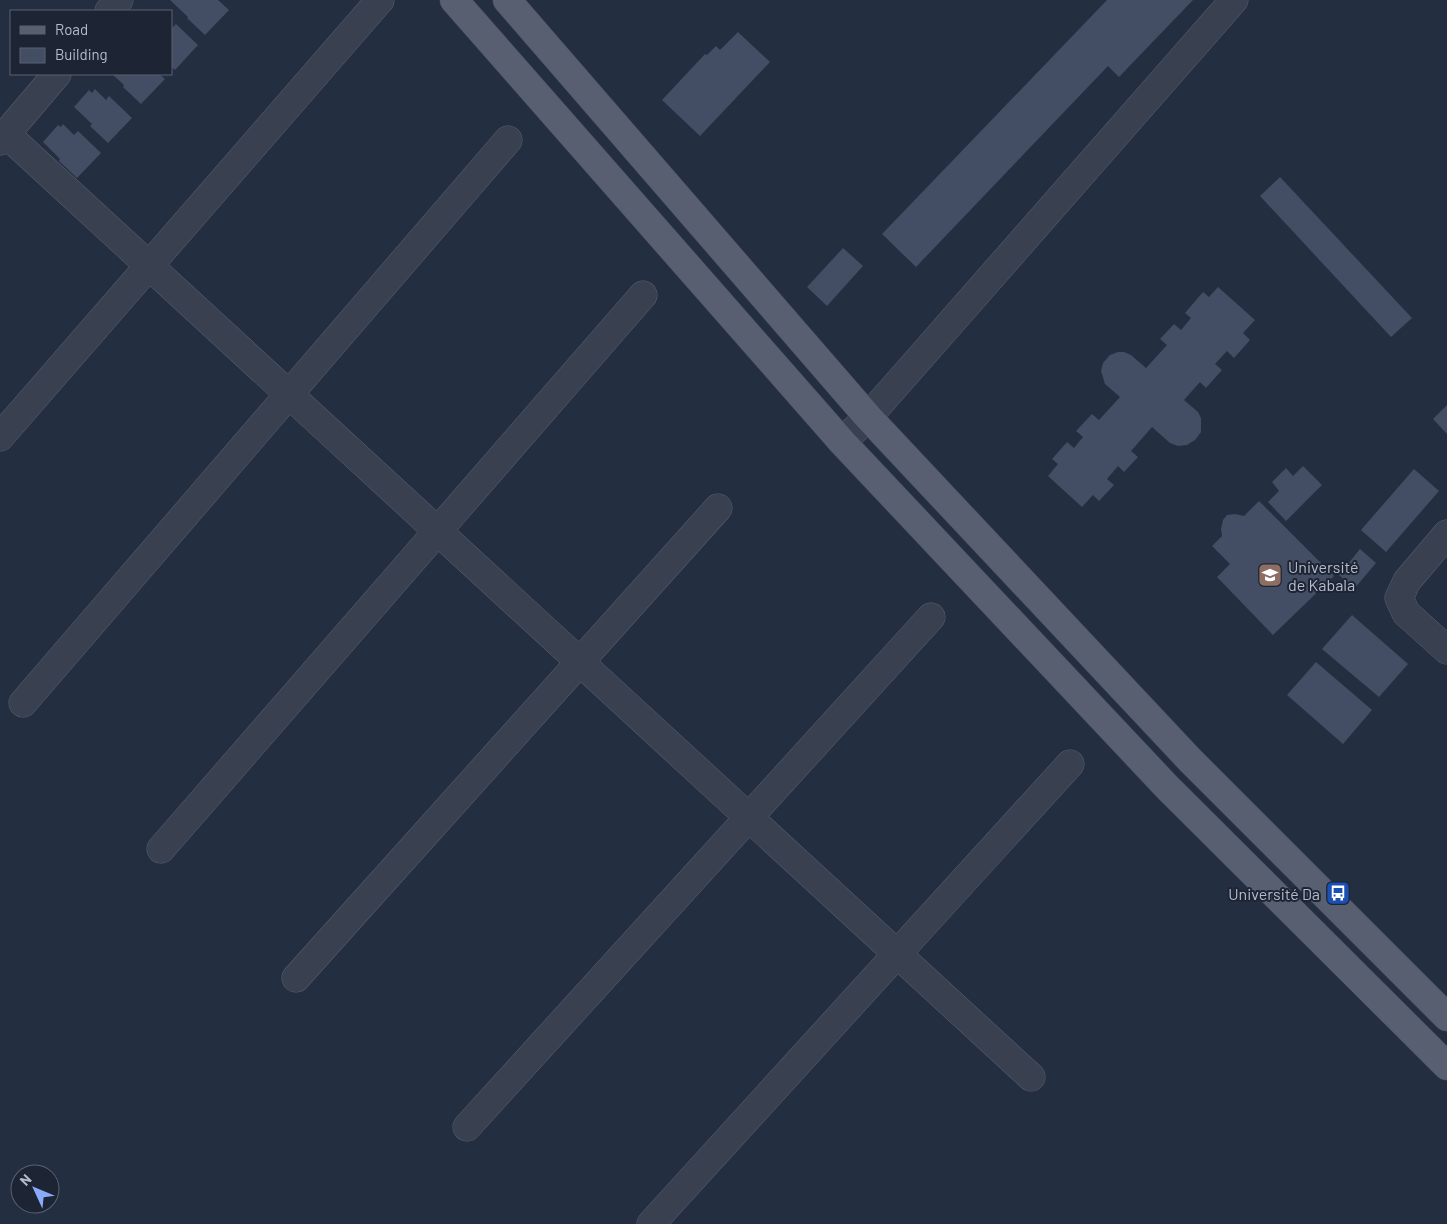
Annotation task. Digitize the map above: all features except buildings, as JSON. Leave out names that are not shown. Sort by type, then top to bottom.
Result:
[{"type":"main road","points":[[454,0],[842,442],[1167,787],[1447,1066]]},
{"type":"main road","points":[[507,0],[868,417],[1190,760],[1447,1017]]},
{"type":"street","points":[[110,10],[119,0]]},
{"type":"street","points":[[0,437],[380,0]]},
{"type":"street","points":[[842,442],[868,417],[1234,0]]},
{"type":"street","points":[[55,75],[3,137],[290,394],[1031,1078]]},
{"type":"street","points":[[23,703],[508,140]]},
{"type":"street","points":[[161,849],[643,295]]},
{"type":"street","points":[[296,978],[718,508]]},
{"type":"street","points":[[1447,534],[1407,581],[1399,598],[1406,613],[1447,650]]},
{"type":"street","points":[[467,1127],[931,617]]},
{"type":"street","points":[[651,1224],[1070,764]]},
{"type":"place","name":"Université de Kabala","points":[[1270,575]]},
{"type":"place","name":"Université Da","points":[[1338,893]]}]
